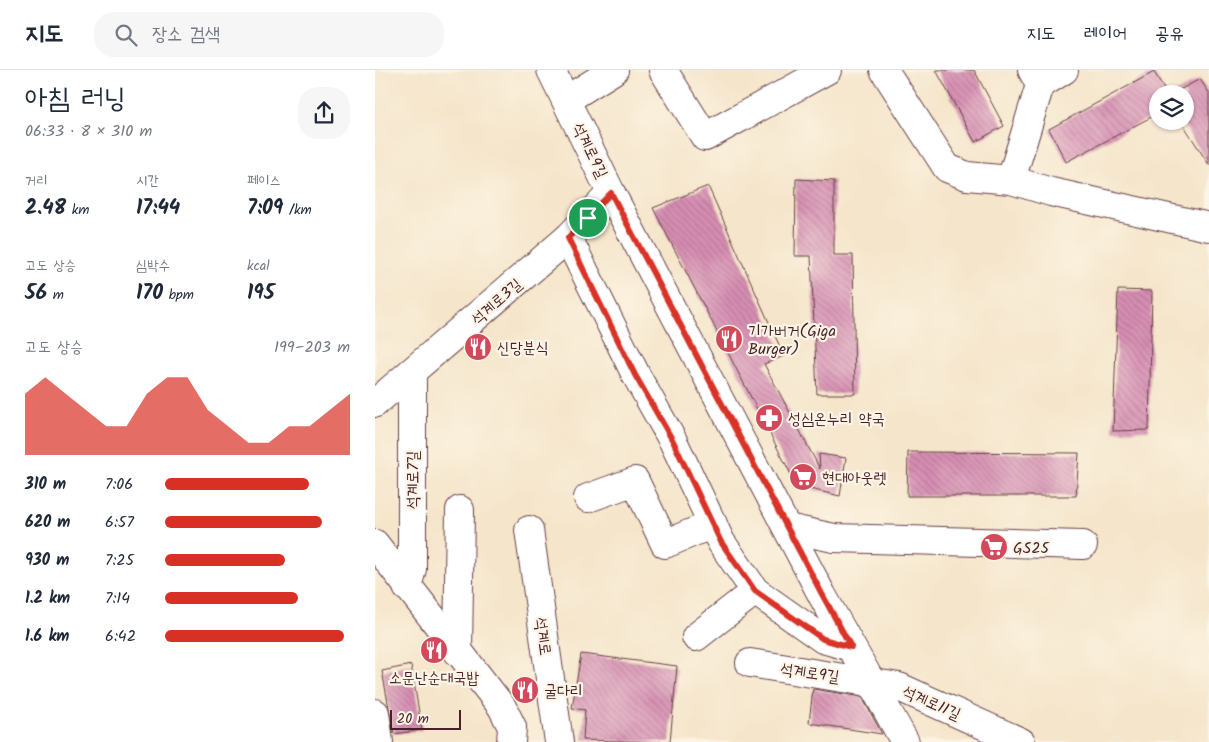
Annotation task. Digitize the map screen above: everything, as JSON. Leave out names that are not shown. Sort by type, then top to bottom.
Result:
[{"type":"street","name":"석계로9길","points":[[551,70],[611,193],[787,528],[869,681],[905,742]]},
{"type":"street","points":[[566,100],[613,70]]},
{"type":"street","points":[[663,70],[705,137],[827,70]]},
{"type":"street","points":[[884,70],[947,168],[967,176],[1011,180],[1051,192],[1209,227]]},
{"type":"street","points":[[1011,180],[1036,78],[1064,70]]},
{"type":"street","name":"석계로3길","points":[[375,403],[568,238],[611,193]]},
{"type":"street","points":[[568,238],[635,375],[673,441],[721,542],[755,591],[823,639],[851,647]]},
{"type":"street","name":"석계로7길","points":[[407,587],[412,569],[412,372]]},
{"type":"street","points":[[588,498],[635,481],[665,544],[713,524]]},
{"type":"street","points":[[458,652],[460,510]]},
{"type":"street","points":[[787,528],[834,538],[1083,545]]},
{"type":"street","name":"석계로","points":[[529,530],[559,742]]},
{"type":"street","points":[[375,544],[502,707],[512,727],[511,742]]},
{"type":"street","points":[[696,637],[755,591]]},
{"type":"street","name":"석계로9길","points":[[750,663],[869,681]]},
{"type":"street","name":"석계로11길","points":[[869,681],[899,687],[1021,742]]},
{"type":"street","points":[[375,713],[379,742]]},
{"type":"building","points":[[936,70],[974,70],[1004,126],[975,142]]},
{"type":"building","points":[[1154,72],[1162,85],[1149,85],[1149,118],[1066,162],[1049,129]]},
{"type":"building","points":[[1200,79],[1209,93],[1209,165],[1187,130],[1194,130],[1194,85],[1189,85]]},
{"type":"building","points":[[796,179],[834,181],[834,255],[853,255],[855,394],[817,394],[811,256],[795,256]]},
{"type":"building","points":[[708,186],[784,356],[764,364],[820,469],[819,454],[846,458],[840,496],[797,486],[653,208]]},
{"type":"building","points":[[1118,290],[1152,291],[1149,430],[1113,431]]},
{"type":"building","points":[[908,452],[1079,453],[1076,496],[907,496]]},
{"type":"building","points":[[581,654],[677,666],[670,742],[583,740],[585,710],[572,708]]},
{"type":"building","points":[[411,665],[422,730],[394,734],[382,671]]},
{"type":"building","points":[[813,689],[862,697],[882,734],[809,723]]},
{"type":"place","name":"기가버거(Giga Burger)","points":[[729,339]]},
{"type":"place","name":"신당분식","points":[[478,347]]},
{"type":"place","name":"성심온누리 약국","points":[[769,418]]},
{"type":"place","name":"현대아웃렛","points":[[803,477]]},
{"type":"place","name":"GS25","points":[[994,547]]},
{"type":"place","name":"소문난순대국밥","points":[[434,650]]},
{"type":"place","name":"굴다리","points":[[525,690]]},
{"type":"route","points":[[611,193],[851,647],[823,639],[755,591],[721,542],[673,441],[635,375],[568,238],[588,218],[611,193]]}]
